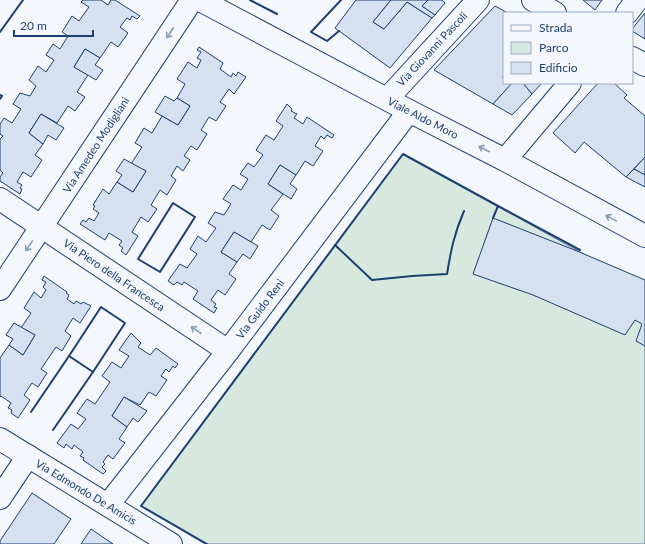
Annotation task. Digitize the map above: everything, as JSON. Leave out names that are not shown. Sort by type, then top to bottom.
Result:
[{"type":"street","name":"Via Amedeo Modigliani","points":[[0,289],[192,0]]},
{"type":"street","name":"Viale Aldo Moro","points":[[200,0],[409,111],[505,160],[645,236]]},
{"type":"street","name":"Via Giovanni Pascoli","points":[[387,99],[478,0]]},
{"type":"street","points":[[533,0],[553,12]]},
{"type":"street","points":[[628,12],[636,0]]},
{"type":"street","points":[[633,59],[645,65]]},
{"type":"street","points":[[505,160],[569,84]]},
{"type":"street","name":"Via Guido Reni","points":[[108,505],[228,352],[409,111]]},
{"type":"street","name":"Via Piero della Francesca","points":[[0,199],[228,352]]},
{"type":"street","name":"Via Edmondo De Amicis","points":[[0,439],[171,544]]},
{"type":"street","points":[[0,498],[28,456]]},
{"type":"green space","points":[[403,154],[645,288],[645,544],[205,544],[141,506]]},
{"type":"building","points":[[83,0],[101,0],[108,5],[111,0],[115,0],[140,16],[137,19],[132,16],[130,20],[127,18],[120,27],[128,33],[118,47],[111,42],[100,58],[85,49],[74,67],[88,75],[77,92],[85,97],[75,111],[68,106],[57,123],[41,114],[29,133],[43,144],[35,155],[42,160],[31,177],[23,172],[17,182],[22,185],[20,188],[22,189],[20,194],[0,181],[0,177],[3,173],[0,170],[0,139],[3,136],[0,134],[0,124],[4,118],[12,123],[21,109],[13,104],[20,93],[30,96],[36,86],[29,80],[38,66],[46,72],[54,60],[46,55],[53,44],[60,49],[68,36],[62,32],[72,16],[79,21],[89,7],[81,2]]},
{"type":"building","points":[[356,0],[391,0],[373,22],[384,29],[407,2],[432,18],[390,68],[335,28]]},
{"type":"building","points":[[391,0],[428,0],[422,6],[435,15],[432,18],[407,2],[384,29],[373,22]]},
{"type":"building","points":[[428,0],[442,0],[445,3],[435,15],[422,6]]},
{"type":"building","points":[[583,0],[602,0],[595,10]]},
{"type":"building","points":[[495,6],[506,12],[503,12],[503,84],[511,85],[493,104],[434,70]]},
{"type":"building","points":[[645,13],[645,39],[633,32],[633,28]]},
{"type":"building","points":[[199,47],[223,63],[220,69],[231,77],[233,73],[236,76],[238,72],[246,77],[234,94],[229,89],[220,102],[226,106],[216,121],[209,117],[201,130],[207,134],[197,150],[191,146],[184,156],[190,160],[183,171],[177,166],[171,176],[176,180],[167,195],[160,190],[151,205],[157,209],[148,222],[141,217],[132,232],[138,236],[126,255],[121,251],[123,248],[119,245],[122,241],[109,233],[105,240],[80,224],[83,220],[86,222],[89,218],[94,221],[99,213],[93,209],[95,206],[93,205],[103,189],[109,194],[117,182],[133,192],[146,171],[131,164],[142,147],[135,143],[144,128],[152,133],[162,116],[178,125],[190,106],[177,98],[185,84],[177,79],[188,62],[197,68],[201,60],[197,58],[201,52],[197,50]]},
{"type":"building","points":[[85,49],[100,58],[95,65],[103,70],[96,80],[74,67]]},
{"type":"building","points":[[511,84],[524,84],[532,94],[512,115],[493,104]]},
{"type":"building","points":[[524,84],[541,84],[532,94]]},
{"type":"building","points":[[597,84],[615,84],[627,95],[624,98],[645,116],[645,157],[626,177],[584,142],[575,153],[553,133]]},
{"type":"building","points":[[165,96],[174,101],[177,98],[190,106],[178,125],[155,112]]},
{"type":"building","points":[[287,104],[292,109],[291,111],[297,114],[294,118],[303,124],[307,117],[334,135],[332,138],[327,135],[324,139],[321,136],[315,146],[323,151],[313,166],[305,161],[296,175],[280,165],[268,184],[283,194],[271,210],[279,216],[270,230],[262,225],[251,242],[234,232],[221,252],[237,262],[229,274],[236,279],[225,295],[218,290],[211,300],[216,304],[214,307],[217,308],[214,313],[193,299],[198,291],[184,282],[182,285],[177,282],[174,285],[168,281],[180,264],[187,268],[197,254],[190,249],[198,236],[206,242],[216,228],[208,223],[215,212],[224,215],[231,204],[223,199],[233,185],[241,190],[248,179],[240,174],[248,163],[254,167],[263,155],[256,150],[266,135],[274,140],[283,126],[276,121]]},
{"type":"building","points":[[41,114],[64,128],[56,140],[48,135],[43,144],[29,133]]},
{"type":"building","points":[[645,157],[645,175],[634,169]]},
{"type":"building","points":[[124,159],[146,171],[133,192],[117,182],[122,175],[116,171]]},
{"type":"building","points":[[280,165],[296,175],[290,184],[297,189],[291,199],[268,184]]},
{"type":"building","points":[[634,169],[645,175],[645,187],[626,177]]},
{"type":"building","points":[[493,218],[645,280],[645,346],[636,341],[642,324],[635,320],[625,335],[533,295],[473,274]]},
{"type":"building","points":[[234,232],[258,246],[250,259],[243,254],[237,262],[221,252]]},
{"type":"building","points":[[44,276],[67,292],[66,293],[69,295],[67,299],[74,304],[76,301],[81,304],[83,302],[91,306],[80,323],[73,318],[65,331],[71,336],[62,351],[56,347],[41,369],[47,373],[38,387],[32,383],[24,395],[30,400],[18,418],[11,413],[12,410],[8,408],[11,403],[1,396],[0,397],[0,358],[9,345],[23,355],[35,335],[21,328],[31,313],[24,308],[34,292],[41,298],[46,290],[43,287],[46,282],[42,280]]},
{"type":"building","points":[[14,323],[35,335],[23,355],[9,345],[13,339],[6,335]]},
{"type":"building","points":[[131,333],[141,343],[138,347],[150,355],[156,348],[178,364],[175,368],[173,366],[169,372],[166,369],[161,376],[167,380],[156,396],[149,392],[140,405],[124,397],[112,416],[127,427],[119,439],[125,443],[113,459],[108,455],[103,462],[105,464],[102,467],[106,471],[103,474],[83,460],[84,458],[80,456],[83,452],[74,445],[72,449],[66,444],[64,448],[57,443],[71,424],[78,429],[86,419],[77,413],[87,399],[95,404],[110,382],[102,376],[112,362],[121,368],[129,356],[119,350]]},
{"type":"building","points":[[124,397],[147,411],[138,422],[133,418],[127,427],[112,416]]},
{"type":"building","points":[[32,493],[71,519],[54,544],[0,544],[0,541]]},
{"type":"building","points":[[91,529],[113,544],[81,544]]},
{"type":"wall","points":[[0,32],[23,0]]},
{"type":"wall","points":[[250,0],[277,14]]},
{"type":"wall","points":[[339,31],[327,41],[311,32],[341,0]]},
{"type":"wall","points":[[0,95],[2,96],[0,99]]},
{"type":"wall","points":[[207,544],[141,506],[403,154],[498,206]]},
{"type":"wall","points":[[173,203],[195,217],[160,272],[138,259],[173,203]]},
{"type":"wall","points":[[493,218],[498,206],[580,250]]},
{"type":"wall","points":[[335,245],[372,280],[447,274],[453,242],[464,211]]},
{"type":"wall","points":[[101,307],[125,323],[93,372],[69,356],[101,307]]},
{"type":"wall","points":[[31,412],[69,356]]},
{"type":"wall","points":[[53,430],[93,372]]}]
